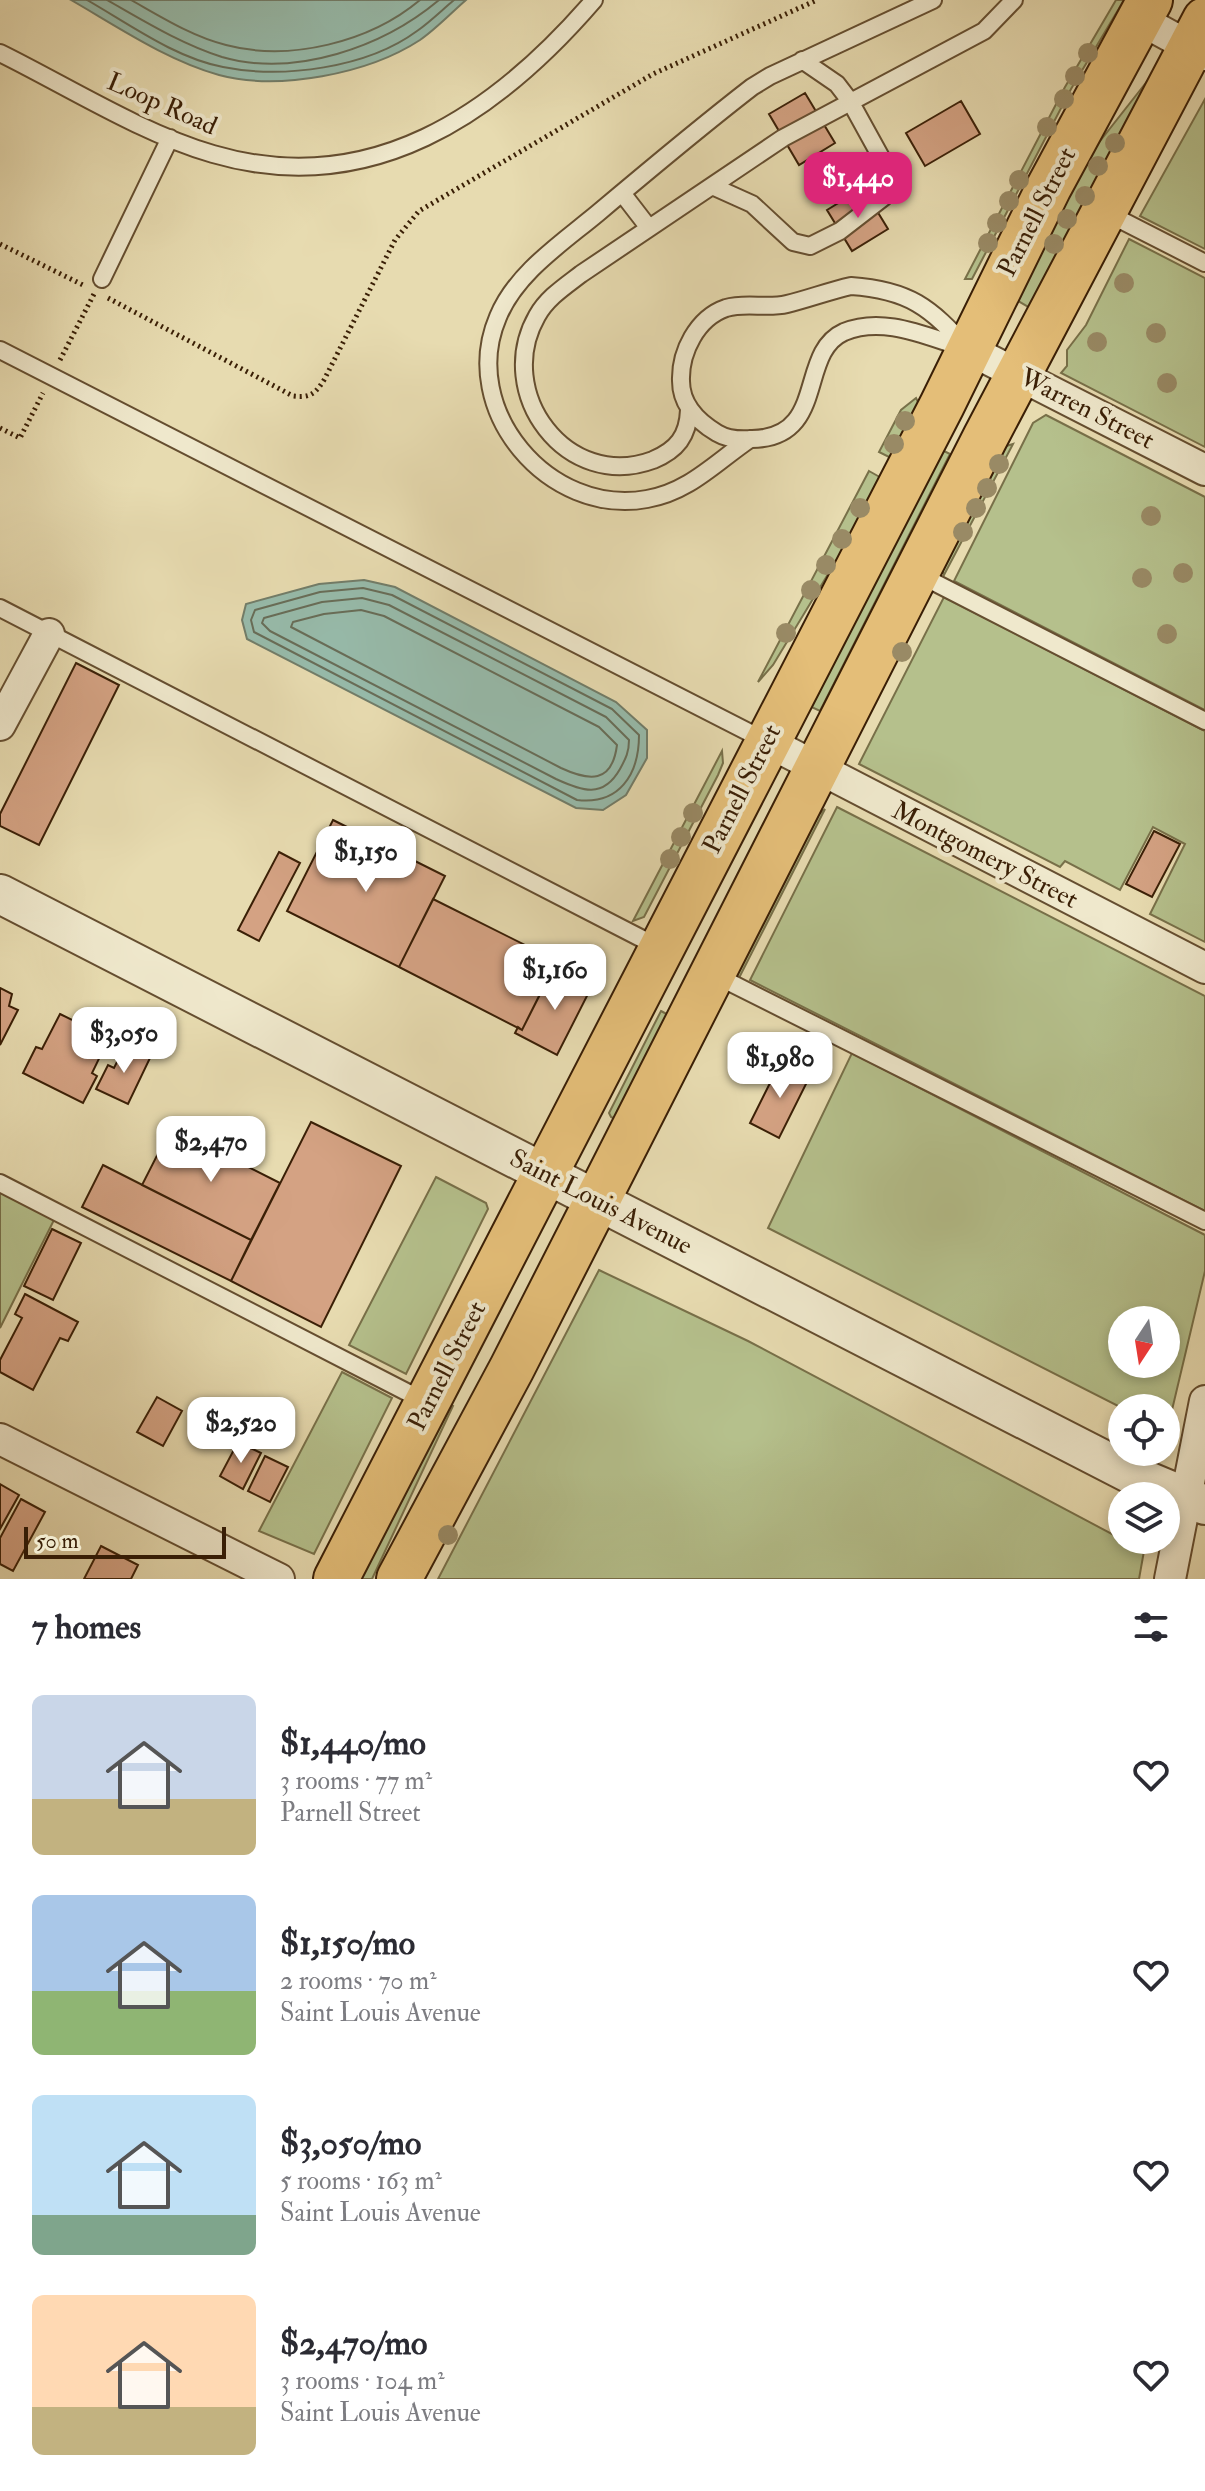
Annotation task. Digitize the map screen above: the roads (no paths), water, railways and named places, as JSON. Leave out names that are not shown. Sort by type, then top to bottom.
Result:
[{"type":"main road","name":"Parnell Street","points":[[336,1579],[1049,187],[1144,9]]},
{"type":"main road","points":[[399,1579],[598,1200],[1019,375],[1200,40]]},
{"type":"main road","points":[[436,1509],[486,1356],[541,1232],[549,1199],[545,1173]]},
{"type":"street","points":[[1144,9],[1200,40]]},
{"type":"street","name":"Warren Street","points":[[968,349],[1205,470]]},
{"type":"street","points":[[0,725],[49,634]]},
{"type":"street","name":"Montgomery Street","points":[[766,741],[1205,968]]},
{"type":"street","name":"Saint Louis Avenue","points":[[0,894],[1195,1502]]},
{"type":"street","points":[[1170,1579],[1195,1502],[1205,1401]]},
{"type":"street","points":[[0,1439],[279,1579]]},
{"type":"lane","name":"Loop Road","points":[[0,53],[170,138],[214,154],[260,164],[347,165],[426,140],[469,114],[507,85],[594,0]]},
{"type":"lane","points":[[750,439],[676,491],[645,500],[611,499],[582,493],[554,481],[527,459],[503,428],[492,393],[488,361],[496,319],[511,291],[622,193],[752,87],[802,60],[933,0]]},
{"type":"lane","points":[[968,349],[935,314],[906,295],[882,288],[851,286],[785,305],[724,308],[703,323],[687,345],[680,367],[681,389],[689,410],[689,424],[681,442],[669,453],[623,466],[574,454],[552,437],[525,394],[524,347],[537,316],[552,296],[783,138],[984,31],[1014,0]]},
{"type":"lane","points":[[712,186],[752,204],[793,242],[810,246],[823,242],[875,207],[889,186],[883,158],[837,84],[802,60]]},
{"type":"lane","points":[[102,279],[170,138]]},
{"type":"lane","points":[[622,193],[649,228]]},
{"type":"lane","points":[[1106,212],[1205,263]]},
{"type":"lane","points":[[689,410],[722,436],[762,439],[796,422],[806,407],[820,361],[841,334],[885,325],[968,349]]},
{"type":"lane","points":[[0,350],[766,741]]},
{"type":"lane","points":[[916,573],[1205,721]]},
{"type":"lane","points":[[0,608],[660,948]]},
{"type":"lane","points":[[712,973],[1205,1221]]},
{"type":"lane","points":[[0,1183],[427,1403]]},
{"type":"water","points":[[71,0],[466,0],[420,40],[375,62],[322,76],[268,81],[219,75],[199,69],[143,42]]},
{"type":"water","points":[[364,580],[395,587],[616,702],[647,730],[647,758],[626,795],[603,810],[576,808],[247,639],[242,620],[246,604],[319,584]]}]
